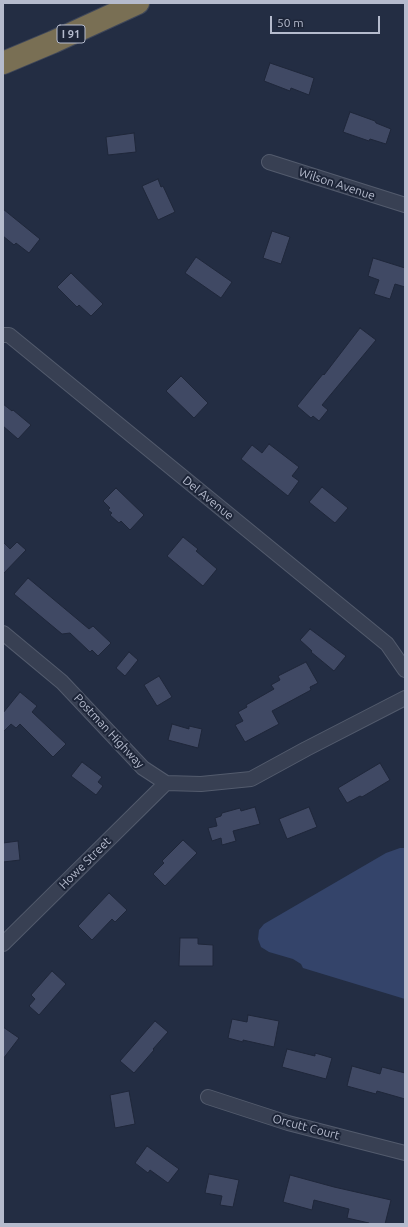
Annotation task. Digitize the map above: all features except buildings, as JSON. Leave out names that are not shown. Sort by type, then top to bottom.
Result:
[{"type":"highway","name":"I 91","points":[[3,63],[138,3]]},
{"type":"street","name":"Wilson Avenue","points":[[269,162],[405,205]]},
{"type":"street","name":"Del Avenue","points":[[3,334],[9,335],[387,644],[405,670]]},
{"type":"street","name":"Postman Highway","points":[[3,633],[62,682],[143,768],[166,783]]},
{"type":"street","points":[[166,783],[202,784],[251,779],[405,698]]},
{"type":"street","name":"Howe Street","points":[[3,944],[166,783]]},
{"type":"street","name":"Orcutt Court","points":[[208,1097],[288,1123],[405,1153]]},
{"type":"water","points":[[400,848],[405,848],[405,999],[303,968],[301,964],[293,959],[269,952],[261,947],[258,939],[259,930],[264,924],[386,853]]}]
